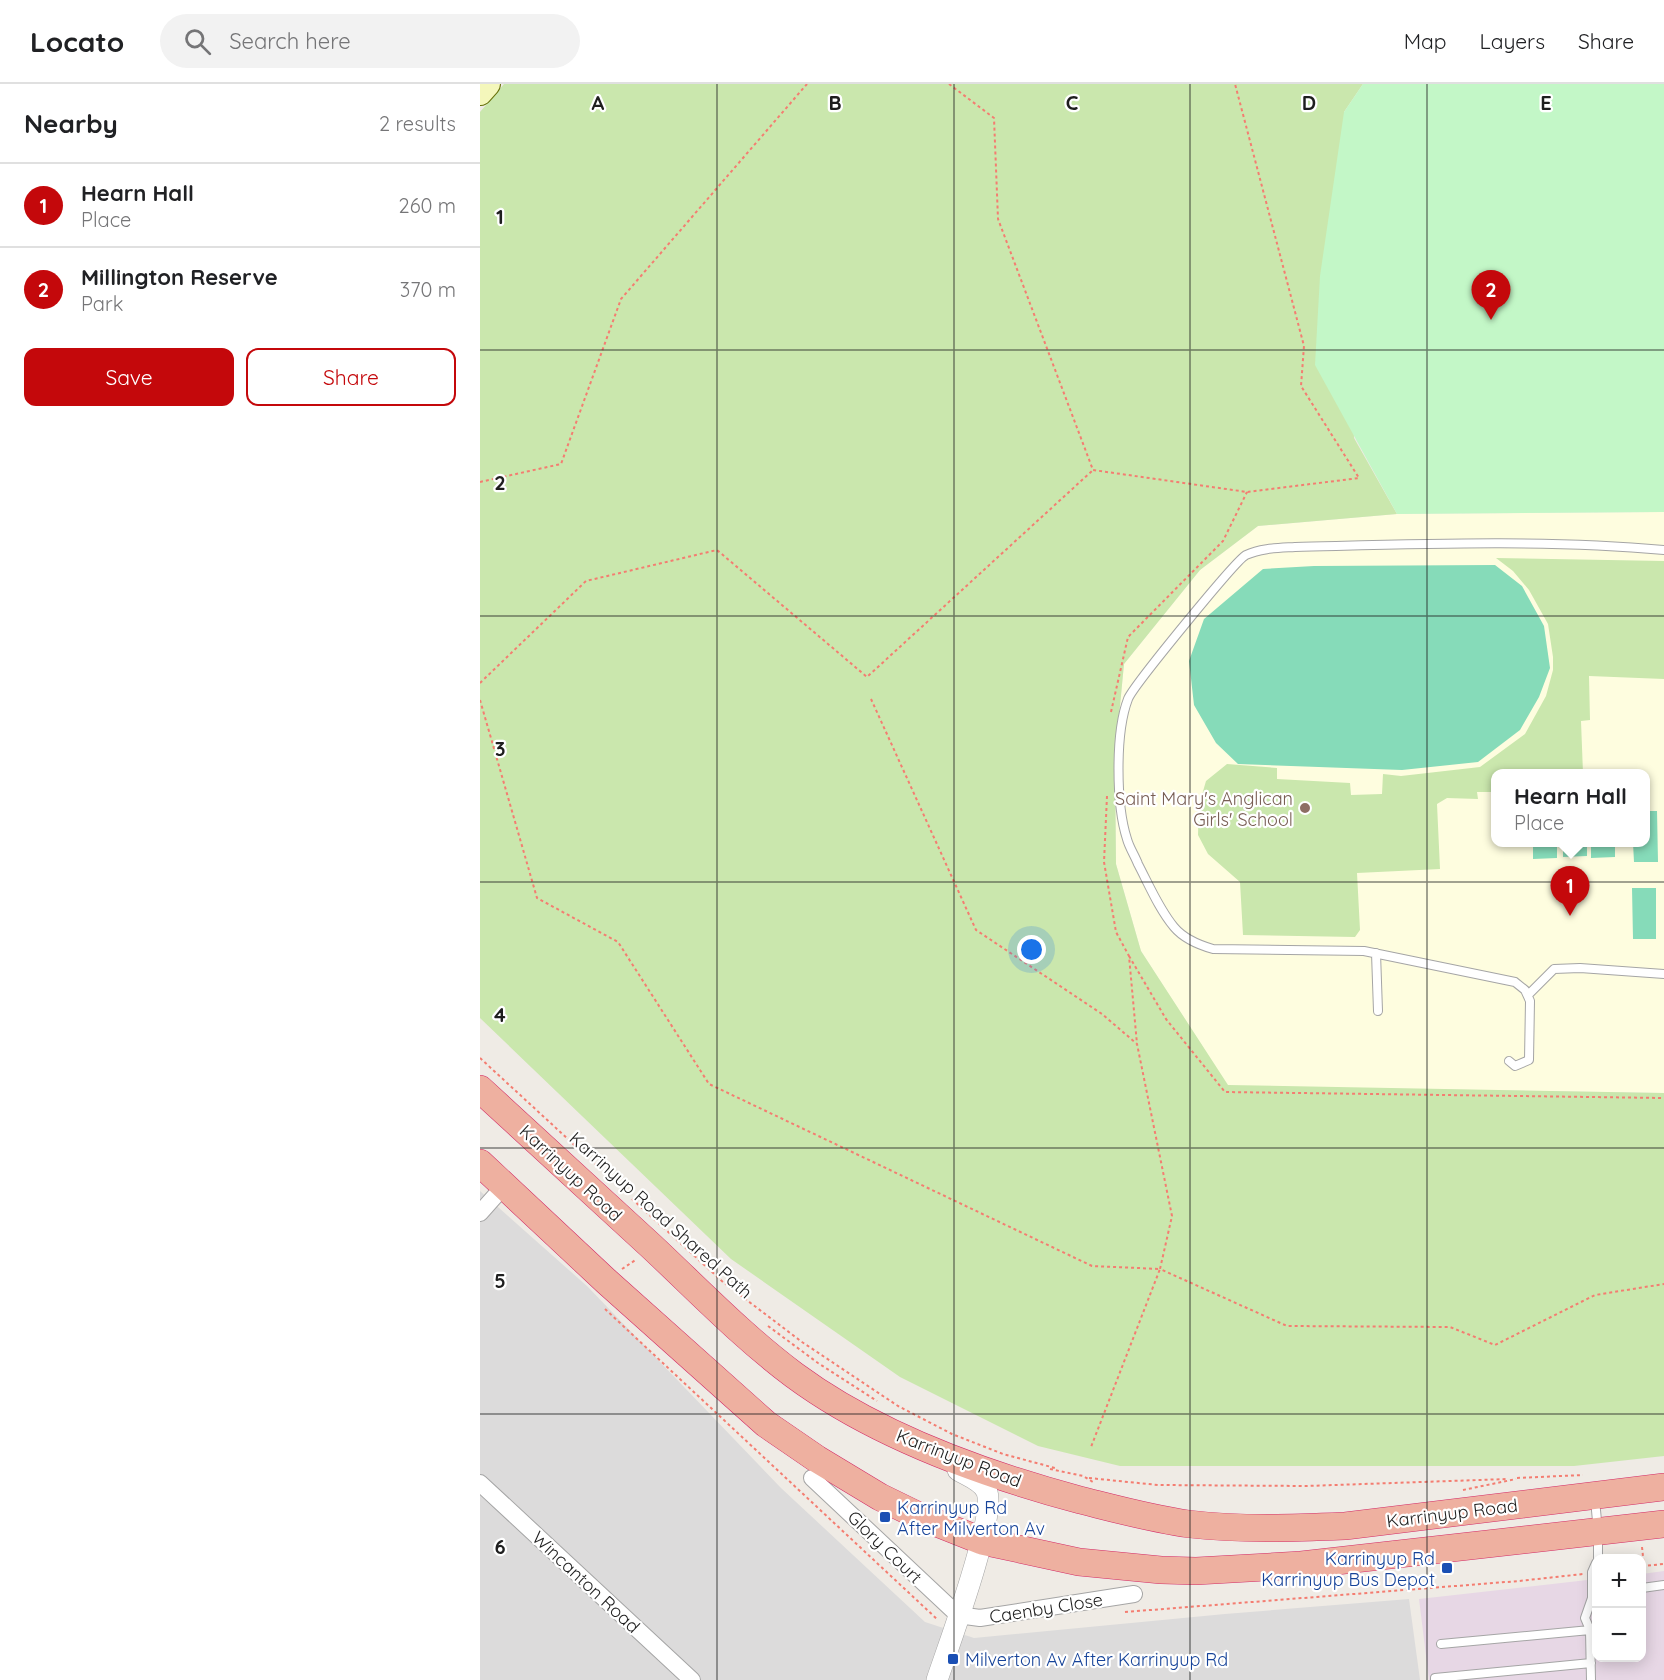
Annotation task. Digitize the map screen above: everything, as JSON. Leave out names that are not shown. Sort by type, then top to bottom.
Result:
[{"type":"highway","name":"Karrinyup Road","points":[[480,1089],[662,1241],[747,1337],[796,1376],[900,1437],[937,1453],[1044,1490],[1131,1513],[1188,1524],[1244,1528],[1295,1528],[1345,1526],[1591,1485],[1664,1487]]},
{"type":"highway","name":"Karrinyup Road","points":[[480,1163],[603,1293],[766,1424],[880,1497],[919,1516],[982,1541],[1079,1562],[1196,1571],[1301,1565],[1664,1524]]},
{"type":"main road","points":[[480,93],[488,84]]},
{"type":"street","points":[[480,1213],[504,1186]]},
{"type":"street","points":[[937,1453],[956,1468],[980,1482],[987,1490],[989,1503],[982,1541],[937,1680]]},
{"type":"street","name":"Glory Court","points":[[812,1478],[958,1615]]},
{"type":"street","name":"Wincanton Road","points":[[480,1484],[692,1680]]},
{"type":"street","points":[[989,1503],[1015,1490],[1044,1490]]},
{"type":"street","name":"Caenby Close","points":[[958,1615],[980,1618],[1134,1594]]},
{"type":"lane","points":[[1509,1061],[1515,1066],[1529,1060],[1530,1001],[1525,990],[1515,982],[1364,951],[1213,949],[1194,943],[1174,928],[1154,896],[1127,839],[1120,801],[1119,758],[1122,719],[1128,697],[1244,555],[1271,548],[1504,543],[1608,545],[1664,550]]},
{"type":"lane","points":[[1376,953],[1378,1011]]},
{"type":"lane","points":[[1528,995],[1554,969],[1581,968],[1664,974]]},
{"type":"lane","points":[[1591,1485],[1598,1531],[1598,1554]]},
{"type":"lane","points":[[1646,1587],[1664,1585]]},
{"type":"lane","points":[[1592,1598],[1585,1618],[1592,1627]]},
{"type":"lane","points":[[1441,1644],[1592,1628]]},
{"type":"lane","points":[[1436,1680],[1435,1678],[1592,1663],[1591,1680]]},
{"type":"path","points":[[480,482],[561,464],[621,299],[807,84]]},
{"type":"path","points":[[950,84],[994,118],[998,219],[1093,470]]},
{"type":"path","points":[[1093,470],[1247,492],[1359,478],[1300,386],[1304,346],[1234,84]]},
{"type":"path","points":[[480,683],[586,582],[717,550],[867,677],[1093,470]]},
{"type":"path","points":[[1111,716],[1128,637],[1223,541],[1247,492]]},
{"type":"path","points":[[871,699],[976,930],[1102,1014],[1137,1044]]},
{"type":"path","points":[[480,700],[537,898],[618,942],[709,1084],[1092,1266],[1160,1269],[1287,1326],[1450,1327],[1495,1345],[1595,1295],[1664,1284]]},
{"type":"path","points":[[1107,795],[1104,862],[1116,932],[1166,1019],[1225,1092],[1664,1098]]},
{"type":"path","points":[[1091,1447],[1160,1269],[1172,1216],[1137,1044],[1129,956]]},
{"type":"path","points":[[480,1058],[598,1167]]},
{"type":"path","points":[[631,1198],[662,1241],[723,1282],[802,1342],[898,1406],[952,1434],[1004,1454],[1088,1478],[1158,1485],[1306,1486],[1516,1479],[1591,1485]]},
{"type":"path","points":[[662,1241],[603,1293],[790,1483]]},
{"type":"path","points":[[763,1322],[881,1404]]},
{"type":"path","points":[[1003,1459],[1036,1468],[1064,1471]]},
{"type":"path","points":[[1088,1478],[1096,1483]]},
{"type":"path","points":[[1459,1490],[1516,1479]]},
{"type":"path","points":[[1642,1546],[1642,1554]]},
{"type":"path","points":[[1646,1566],[1664,1564]]},
{"type":"shaded area","name":"Saint Mary's Anglican Girls' School","points":[[1664,512],[1664,1093],[1228,1086],[1141,951],[1116,864],[1115,758],[1124,664],[1200,570],[1258,526],[1397,514]]},
{"type":"shaded area","points":[[480,1191],[588,1287],[781,1488],[925,1622],[974,1638],[1409,1599],[1420,1680],[480,1680]]},
{"type":"shaded area","points":[[1664,1571],[1664,1680],[1429,1680],[1419,1599],[1592,1579],[1592,1662],[1646,1662],[1646,1573]]},
{"type":"green space","points":[[504,84],[1363,84],[1344,112],[1354,438],[1397,514],[1258,526],[1200,570],[1124,664],[1115,758],[1116,864],[1141,951],[1228,1085],[1664,1093],[1664,1456],[1574,1466],[1120,1466],[1038,1446],[900,1377],[731,1259],[480,1018],[480,112]]},
{"type":"green space","points":[[1363,84],[1664,84],[1664,512],[1397,514],[1315,365],[1320,276],[1344,112]]},
{"type":"green space","points":[[1496,558],[1664,561],[1664,679],[1589,676],[1590,720],[1581,721],[1583,769],[1491,769],[1491,792],[1477,792],[1478,799],[1447,798],[1437,804],[1440,869],[1357,873],[1360,930],[1355,937],[1243,935],[1240,882],[1208,854],[1198,835],[1199,805],[1206,781],[1227,764],[1277,768],[1277,779],[1350,783],[1351,795],[1382,794],[1383,774],[1401,776],[1480,767],[1525,734],[1546,696],[1553,670],[1548,624],[1529,590],[1513,571]]},
{"type":"green space","points":[[1495,565],[1522,586],[1544,626],[1550,668],[1539,697],[1520,730],[1478,762],[1402,770],[1238,764],[1216,743],[1194,705],[1189,661],[1204,619],[1263,569],[1314,566]]},
{"type":"green space","points":[[1650,811],[1657,811],[1658,862],[1634,862],[1633,847],[1650,847]]},
{"type":"green space","points":[[1533,847],[1557,847],[1557,858],[1533,859]]},
{"type":"green space","points":[[1563,847],[1587,847],[1587,856],[1563,857]]},
{"type":"green space","points":[[1591,847],[1615,847],[1615,857],[1591,858]]},
{"type":"green space","points":[[1632,888],[1656,888],[1656,939],[1633,939]]},
{"type":"place","name":"Millington Reserve","points":[[1491,320]]},
{"type":"place","name":"Saint Mary's Anglican Girls' School","points":[[1305,808]]},
{"type":"place","name":"Hearn Hall","points":[[1570,916]]},
{"type":"place","name":"Karrinyup Rd After Milverton Av","points":[[885,1517]]},
{"type":"place","name":"Karrinyup Rd Karrinyup Bus Depot","points":[[1447,1568]]},
{"type":"place","name":"Milverton Av After Karrinyup Rd","points":[[953,1659]]}]
